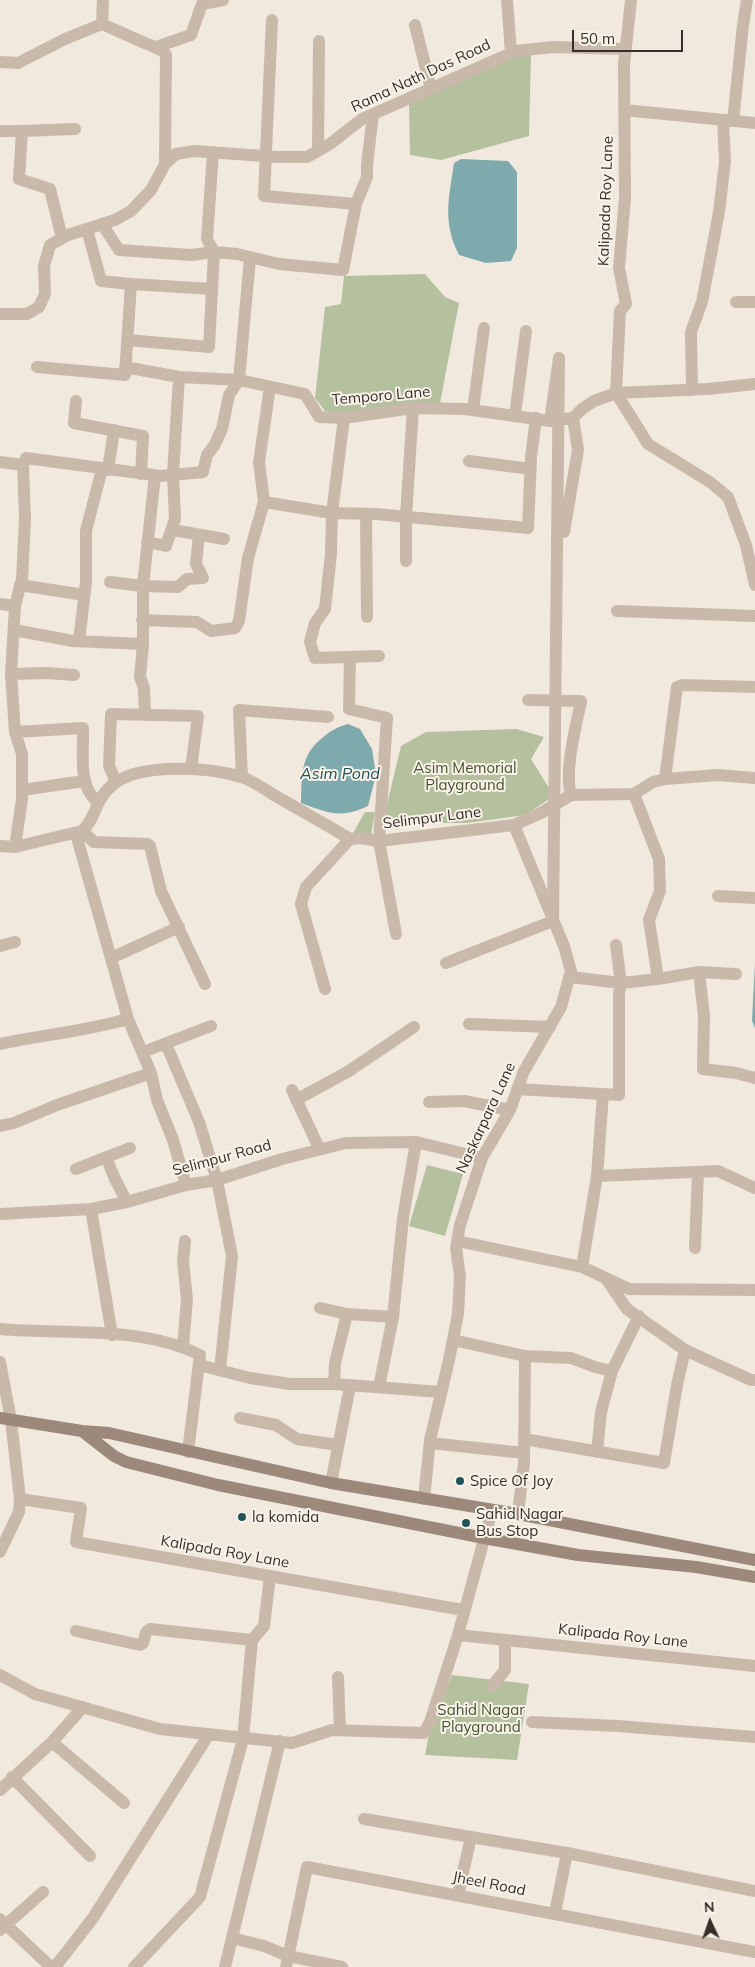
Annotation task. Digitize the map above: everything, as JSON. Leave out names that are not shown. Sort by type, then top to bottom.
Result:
[{"type":"main road","points":[[5,1419],[130,1437],[188,1452],[331,1483],[518,1514],[755,1560]]},
{"type":"main road","points":[[82,1431],[114,1456],[126,1462],[218,1485],[484,1538],[578,1554],[696,1567],[755,1577]]},
{"type":"street","points":[[102,24],[103,0]]},
{"type":"street","points":[[156,48],[191,35],[202,4],[223,0]]},
{"type":"street","points":[[507,0],[512,53]]},
{"type":"street","name":"Kalipada Roy Lane","points":[[616,393],[620,311],[626,304],[619,268],[625,198],[624,65],[631,0]]},
{"type":"street","points":[[692,390],[690,332],[702,302],[719,212],[728,120],[747,0]]},
{"type":"street","points":[[272,20],[264,196],[356,204]]},
{"type":"street","points":[[0,62],[18,63],[65,39],[102,24],[163,51],[166,55],[166,164],[152,190],[131,212],[115,220],[62,238],[50,245],[44,266],[45,294],[39,307],[27,314],[0,314]]},
{"type":"street","points":[[415,25],[431,89]]},
{"type":"street","points":[[318,150],[319,41]]},
{"type":"street","name":"Rama Nath Das Road","points":[[166,164],[176,154],[194,151],[266,156],[307,156],[362,119],[516,51],[553,47],[626,48]]},
{"type":"street","points":[[624,110],[755,123]]},
{"type":"street","points":[[102,224],[119,250],[191,256],[214,252],[237,254],[279,264],[343,270],[356,204],[367,177],[373,114]]},
{"type":"street","points":[[0,131],[75,129]]},
{"type":"street","points":[[22,131],[19,179],[50,189],[62,238]]},
{"type":"street","points":[[127,340],[209,347],[214,252],[207,239],[213,152]]},
{"type":"street","points":[[87,229],[101,281],[212,289]]},
{"type":"street","points":[[15,847],[22,790],[22,754],[15,732],[11,674],[15,606],[20,585],[25,519],[23,465],[26,458],[141,474],[203,472],[207,454],[214,446],[222,429],[229,395],[239,380],[250,258]]},
{"type":"street","points":[[37,367],[125,375],[131,284]]},
{"type":"street","points":[[736,302],[755,302]]},
{"type":"street","points":[[473,410],[484,328]]},
{"type":"street","points":[[515,415],[526,331]]},
{"type":"street","points":[[446,963],[553,921],[559,358],[550,421]]},
{"type":"street","name":"Temporo Lane","points":[[125,366],[179,377],[239,380],[305,394],[319,417],[344,418],[413,408],[473,410],[550,421],[573,418]]},
{"type":"street","points":[[147,542],[166,546],[175,519],[174,474],[179,377]]},
{"type":"street","points":[[557,577],[577,462],[578,442],[573,418],[582,409],[594,401],[616,393],[692,390],[755,384]]},
{"type":"street","points":[[142,620],[197,622],[211,631],[235,628],[239,621],[248,558],[264,502],[259,462],[270,387]]},
{"type":"street","points":[[616,393],[648,444],[710,482],[728,497],[746,545],[755,585]]},
{"type":"street","points":[[76,401],[74,423],[143,436],[141,474]]},
{"type":"street","points":[[406,561],[406,516],[413,408]]},
{"type":"street","points":[[344,418],[332,513],[331,554],[325,609],[315,623],[310,642],[314,658],[379,656]]},
{"type":"street","points":[[264,502],[332,513],[406,516],[528,528],[530,469],[536,418]]},
{"type":"street","points":[[79,641],[84,594],[86,531],[105,469],[114,430]]},
{"type":"street","points":[[469,461],[530,469]]},
{"type":"street","points":[[0,462],[23,465]]},
{"type":"street","points":[[145,715],[144,688],[140,677],[143,644],[143,586],[155,475]]},
{"type":"street","points":[[366,514],[367,618]]},
{"type":"street","points":[[172,530],[224,539]]},
{"type":"street","points":[[110,582],[143,586],[178,587],[186,578],[202,578],[196,564],[199,535]]},
{"type":"street","points":[[20,585],[84,594]]},
{"type":"street","points":[[0,604],[15,606]]},
{"type":"street","points":[[617,611],[755,616]]},
{"type":"street","points":[[14,630],[79,641],[143,644]]},
{"type":"street","points":[[350,657],[349,709],[387,718],[379,841],[396,934]]},
{"type":"street","points":[[11,674],[47,673],[74,675]]},
{"type":"street","points":[[665,779],[677,687],[682,685],[755,687]]},
{"type":"street","points":[[528,700],[582,701],[573,739],[568,787],[571,795],[634,794],[653,782],[665,779],[718,775],[755,778]]},
{"type":"street","points":[[242,777],[239,710],[328,718]]},
{"type":"street","points":[[116,782],[109,766],[112,714],[198,716],[191,769]]},
{"type":"street","points":[[15,732],[83,728],[84,781],[91,797],[98,802]]},
{"type":"street","name":"Selimpur Lane","points":[[79,833],[87,827],[105,790],[136,772],[191,769],[242,777],[350,839],[360,838],[379,841],[514,825],[541,814],[571,795]]},
{"type":"street","points":[[22,790],[84,781]]},
{"type":"street","points":[[634,794],[659,859],[660,891],[649,920],[658,979]]},
{"type":"street","name":"Naskarpara Lane","points":[[424,1499],[430,1443],[458,1314],[460,1276],[456,1248],[460,1225],[482,1158],[510,1110],[524,1071],[561,1007],[571,971],[564,946],[514,825]]},
{"type":"street","points":[[79,833],[128,1020],[151,1073],[157,1100],[173,1140],[186,1185]]},
{"type":"street","points":[[0,846],[15,847],[79,833],[94,842],[148,844],[161,891],[204,984]]},
{"type":"street","points":[[324,990],[300,904],[306,887],[350,839]]},
{"type":"street","points":[[718,896],[755,898]]},
{"type":"street","points":[[111,958],[179,928]]},
{"type":"street","points":[[0,946],[15,942]]},
{"type":"street","points":[[517,1090],[619,1095],[620,983],[616,945]]},
{"type":"street","points":[[699,972],[704,1016],[703,1069],[736,1073],[755,1078]]},
{"type":"street","points":[[570,977],[620,983],[699,972],[736,974]]},
{"type":"street","points":[[0,1044],[38,1036],[98,1028],[128,1020]]},
{"type":"street","points":[[469,1024],[550,1026]]},
{"type":"street","points":[[142,1052],[211,1026]]},
{"type":"street","points":[[319,1148],[294,1095],[350,1071],[414,1027]]},
{"type":"street","points":[[166,1044],[199,1122],[217,1180],[232,1256],[220,1370]]},
{"type":"street","points":[[0,1126],[14,1123],[57,1105],[151,1073]]},
{"type":"street","points":[[582,1267],[597,1176],[603,1094]]},
{"type":"street","points":[[429,1102],[464,1101],[510,1110]]},
{"type":"street","points":[[379,1388],[393,1317],[403,1218],[416,1142]]},
{"type":"street","name":"Selimpur Road","points":[[0,1214],[91,1209],[128,1202],[186,1185],[217,1180],[319,1148],[346,1143],[416,1142],[482,1158]]},
{"type":"street","points":[[76,1169],[130,1148]]},
{"type":"street","points":[[106,1157],[115,1179],[128,1202]]},
{"type":"street","points":[[597,1176],[718,1171],[755,1188]]},
{"type":"street","points":[[694,1248],[698,1172]]},
{"type":"street","points":[[91,1209],[112,1335]]},
{"type":"street","points":[[183,1347],[187,1299],[183,1261],[186,1241]]},
{"type":"street","points":[[457,1241],[582,1267],[629,1290],[755,1290]]},
{"type":"street","points":[[606,1278],[627,1309],[685,1350],[751,1380],[755,1380]]},
{"type":"street","points":[[320,1308],[347,1314],[393,1317]]},
{"type":"street","points":[[334,1384],[335,1363],[347,1314]]},
{"type":"street","points":[[597,1452],[601,1412],[612,1371],[639,1316]]},
{"type":"street","points":[[0,1330],[112,1335],[158,1340],[183,1347],[200,1355],[188,1452]]},
{"type":"street","points":[[453,1340],[525,1356],[571,1358],[612,1371]]},
{"type":"street","points":[[524,1439],[664,1463],[685,1350]]},
{"type":"street","points":[[518,1514],[524,1453],[525,1356]]},
{"type":"street","points":[[0,1362],[5,1419],[20,1499],[19,1512],[0,1552]]},
{"type":"street","points":[[199,1365],[250,1378],[290,1384],[334,1384],[442,1392]]},
{"type":"street","points":[[331,1483],[350,1386]]},
{"type":"street","points":[[240,1418],[276,1425],[297,1439],[338,1445]]},
{"type":"street","points":[[430,1443],[524,1453]]},
{"type":"street","name":"Kalipada Roy Lane","points":[[20,1499],[81,1508],[76,1542],[463,1610]]},
{"type":"street","points":[[0,1674],[35,1694],[160,1729],[280,1742],[292,1742],[332,1730],[424,1733],[430,1722],[458,1635],[463,1610],[492,1510]]},
{"type":"street","points":[[134,1967],[200,1897],[243,1739],[252,1640],[264,1626],[270,1576]]},
{"type":"street","points":[[76,1631],[140,1645],[144,1643],[146,1632],[150,1629],[252,1640]]},
{"type":"street","name":"Kalipada Roy Lane","points":[[458,1635],[755,1666]]},
{"type":"street","points":[[492,1686],[505,1670],[505,1640]]},
{"type":"street","points":[[338,1677],[340,1730]]},
{"type":"street","points":[[0,1790],[52,1742],[83,1707]]},
{"type":"street","points":[[532,1722],[618,1726],[755,1737]]},
{"type":"street","points":[[55,1967],[93,1918],[208,1734]]},
{"type":"street","points":[[52,1742],[124,1803]]},
{"type":"street","points":[[225,1967],[280,1742]]},
{"type":"street","points":[[12,1777],[90,1856]]},
{"type":"street","points":[[364,1819],[567,1853],[755,1891]]},
{"type":"street","points":[[458,1895],[471,1837]]},
{"type":"street","points":[[555,1913],[567,1853]]},
{"type":"street","name":"Jheel Road","points":[[287,1962],[308,1867],[755,1952]]},
{"type":"street","points":[[43,1892],[2,1925],[51,1967]]},
{"type":"street","points":[[232,1938],[264,1946],[287,1962],[342,1967]]},
{"type":"green space","points":[[531,53],[529,136],[441,160],[410,155],[409,102],[516,55]]},
{"type":"green space","points":[[425,274],[445,297],[459,303],[440,403],[340,413],[325,411],[315,398],[325,307],[341,304],[344,276]]},
{"type":"green space","name":"Asim Memorial Playground","points":[[516,729],[544,737],[531,759],[554,796],[525,815],[467,823],[404,823],[384,817],[401,746],[426,732]]},
{"type":"green space","points":[[365,812],[375,812],[371,835],[353,833]]},
{"type":"green space","points":[[427,1165],[463,1174],[445,1236],[409,1226]]},
{"type":"green space","name":"Sahid Nagar Playground","points":[[452,1675],[529,1684],[517,1760],[425,1755],[429,1734]]},
{"type":"water","points":[[461,159],[508,161],[517,172],[517,248],[511,261],[486,263],[459,255],[450,231],[448,209],[454,163]]},
{"type":"water","name":"Asim Pond","points":[[348,724],[360,729],[372,749],[376,775],[368,806],[350,812],[334,813],[301,803],[304,768],[309,753],[327,734]]},
{"type":"water","points":[[755,963],[755,1028],[752,1021]]},
{"type":"place","name":"Spice Of Joy","points":[[460,1481]]},
{"type":"place","name":"la komida","points":[[242,1517]]},
{"type":"place","name":"Sahid Nagar Bus Stop","points":[[466,1523]]}]
